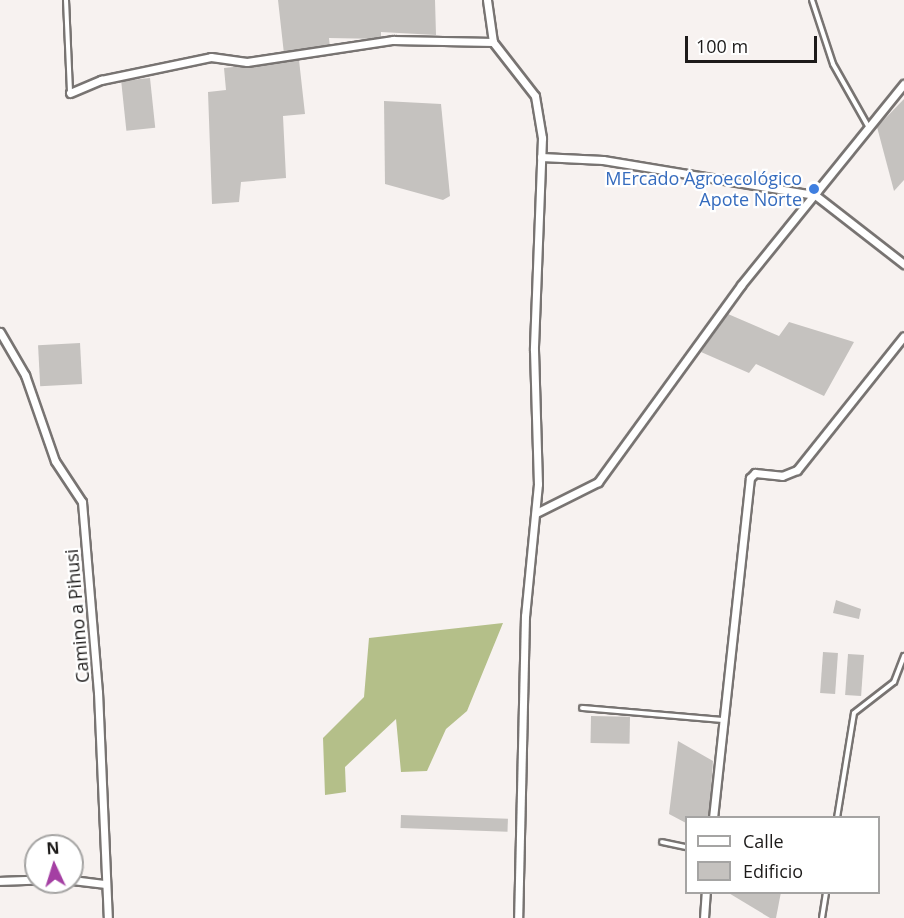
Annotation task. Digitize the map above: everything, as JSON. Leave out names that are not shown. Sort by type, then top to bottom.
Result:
[{"type":"street","points":[[487,0],[493,42],[535,96],[541,157],[534,350],[536,513],[525,616],[518,918]]},
{"type":"street","points":[[70,93],[101,80],[211,57],[246,62],[393,40],[493,42]]},
{"type":"street","points":[[536,513],[598,482],[741,285],[904,84]]},
{"type":"street","points":[[541,157],[603,160],[815,195],[904,264]]},
{"type":"street","name":"Camino a Pihusi","points":[[0,332],[25,375],[55,461],[82,502],[98,692],[108,918]]},
{"type":"street","points":[[713,816],[750,478],[755,473],[782,476],[797,470],[904,336]]},
{"type":"street","points":[[0,881],[24,880]]},
{"type":"street","points":[[84,881],[106,884]]},
{"type":"street","points":[[704,918],[706,894]]},
{"type":"lane","points":[[66,0],[70,93]]},
{"type":"lane","points":[[812,0],[833,63],[868,126]]},
{"type":"lane","points":[[837,816],[854,713],[894,682],[904,656]]},
{"type":"lane","points":[[582,708],[724,720]]},
{"type":"lane","points":[[662,842],[685,848]]},
{"type":"lane","points":[[822,918],[826,894]]},
{"type":"green space","points":[[503,623],[467,711],[446,729],[427,771],[401,772],[396,719],[345,767],[346,792],[325,795],[323,738],[364,697],[369,638]]},
{"type":"building","points":[[278,0],[435,0],[436,35],[381,32],[381,39],[329,38],[330,48],[284,54]]},
{"type":"building","points":[[299,60],[305,114],[283,116],[286,178],[241,182],[239,202],[212,204],[208,92],[226,90],[224,68]]},
{"type":"building","points":[[150,78],[155,128],[126,131],[121,81]]},
{"type":"building","points":[[904,99],[904,180],[894,191],[877,127]]},
{"type":"building","points":[[384,101],[441,104],[450,196],[443,200],[385,184]]},
{"type":"building","points":[[728,314],[779,336],[789,322],[854,342],[824,396],[756,364],[749,373],[701,352]]},
{"type":"building","points":[[80,343],[82,384],[40,386],[38,345]]},
{"type":"building","points":[[836,600],[861,609],[859,619],[833,613]]},
{"type":"building","points":[[823,652],[838,653],[835,694],[820,693]]},
{"type":"building","points":[[848,654],[864,655],[861,696],[845,695]]},
{"type":"building","points":[[591,716],[630,717],[630,744],[591,743]]},
{"type":"building","points":[[678,741],[713,761],[709,816],[685,816],[685,822],[669,814]]},
{"type":"building","points":[[401,815],[508,819],[507,832],[401,828]]},
{"type":"building","points":[[730,894],[781,894],[776,918],[770,918]]},
{"type":"place","name":"MErcado Agroecológico Apote Norte","points":[[814,189]]}]
